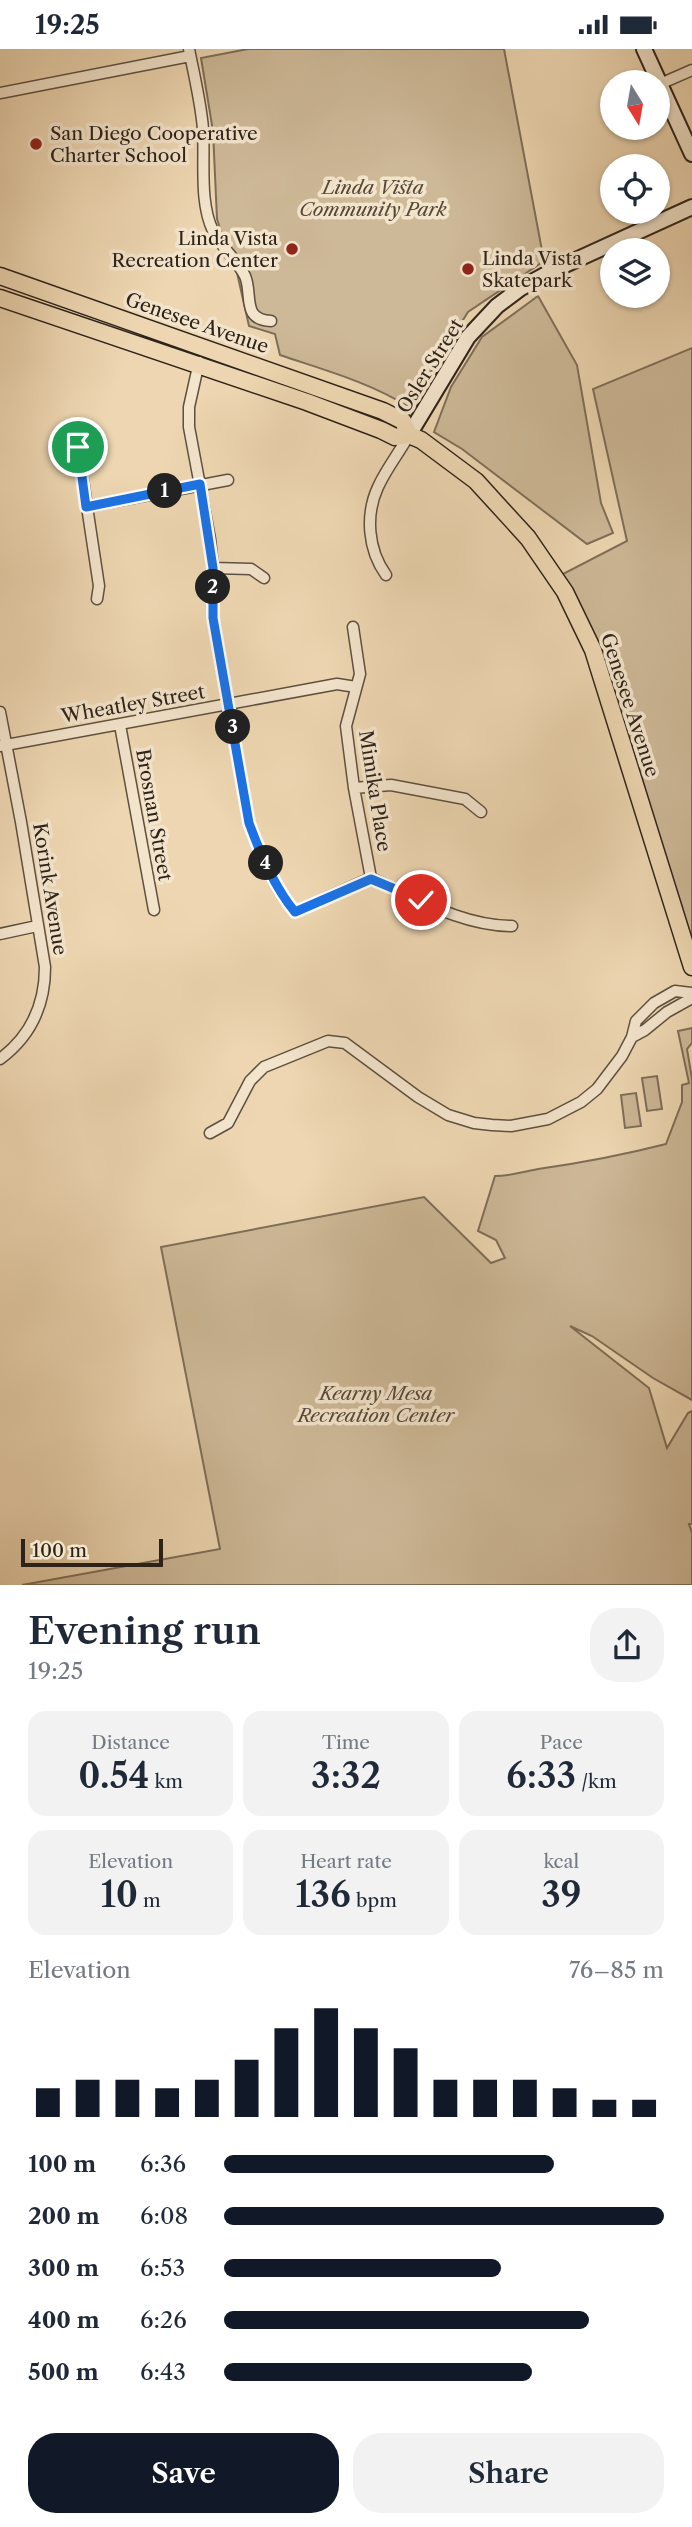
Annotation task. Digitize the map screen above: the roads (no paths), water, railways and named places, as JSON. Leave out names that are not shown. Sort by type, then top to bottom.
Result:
[{"type":"main road","name":"Genesee Avenue","points":[[0,276],[383,411],[403,421],[409,435]]},
{"type":"main road","name":"Genesee Avenue","points":[[0,298],[307,402],[395,437],[409,435],[440,452],[476,481],[528,538],[565,592],[593,650],[692,967]]},
{"type":"street","points":[[644,49],[654,70]]},
{"type":"street","points":[[0,93],[189,53],[203,126],[205,199],[213,231],[245,277],[250,309],[262,321],[271,321]]},
{"type":"street","points":[[670,80],[692,70]]},
{"type":"street","points":[[670,106],[692,154]]},
{"type":"street","name":"Osler Street","points":[[386,575],[375,561],[370,531],[371,503],[378,485],[468,337],[498,306],[521,288],[554,270],[692,207]]},
{"type":"street","points":[[202,347],[189,426],[213,568],[213,618],[249,823],[284,899],[295,912],[371,879],[470,921],[494,926],[512,926]]},
{"type":"street","points":[[78,447],[99,586],[97,599]]},
{"type":"street","points":[[86,507],[228,480]]},
{"type":"street","points":[[213,568],[251,569],[264,578]]},
{"type":"street","name":"Mimika Place","points":[[353,627],[360,674],[346,726],[354,788],[371,879]]},
{"type":"street","name":"Wheatley Street","points":[[3,745],[337,684],[356,687]]},
{"type":"street","name":"Korink Avenue","points":[[0,712],[3,745],[45,967],[40,1009],[32,1025],[15,1047],[0,1059]]},
{"type":"street","name":"Brosnan Street","points":[[120,725],[154,910]]},
{"type":"street","points":[[354,788],[391,785],[465,799],[481,812]]},
{"type":"street","points":[[0,934],[37,926]]},
{"type":"street","points":[[210,1133],[228,1123],[250,1081],[264,1067],[328,1041],[345,1043],[418,1097],[448,1115],[474,1123],[511,1126],[548,1119],[581,1102],[597,1089],[632,1037],[636,1021],[654,1003],[676,991],[692,995]]},
{"type":"street","points":[[632,1037],[692,995]]},
{"type":"place","name":"San Diego Cooperative Charter School","points":[[36,144]]},
{"type":"place","name":"Linda Vista Recreation Center","points":[[292,249]]},
{"type":"place","name":"Linda Vista Skatepark","points":[[468,269]]},
{"type":"park label","name":"Linda Vista Community Park","points":[[373,198]]},
{"type":"park label","name":"Kearny Mesa Recreation Center","points":[[376,1404]]}]
